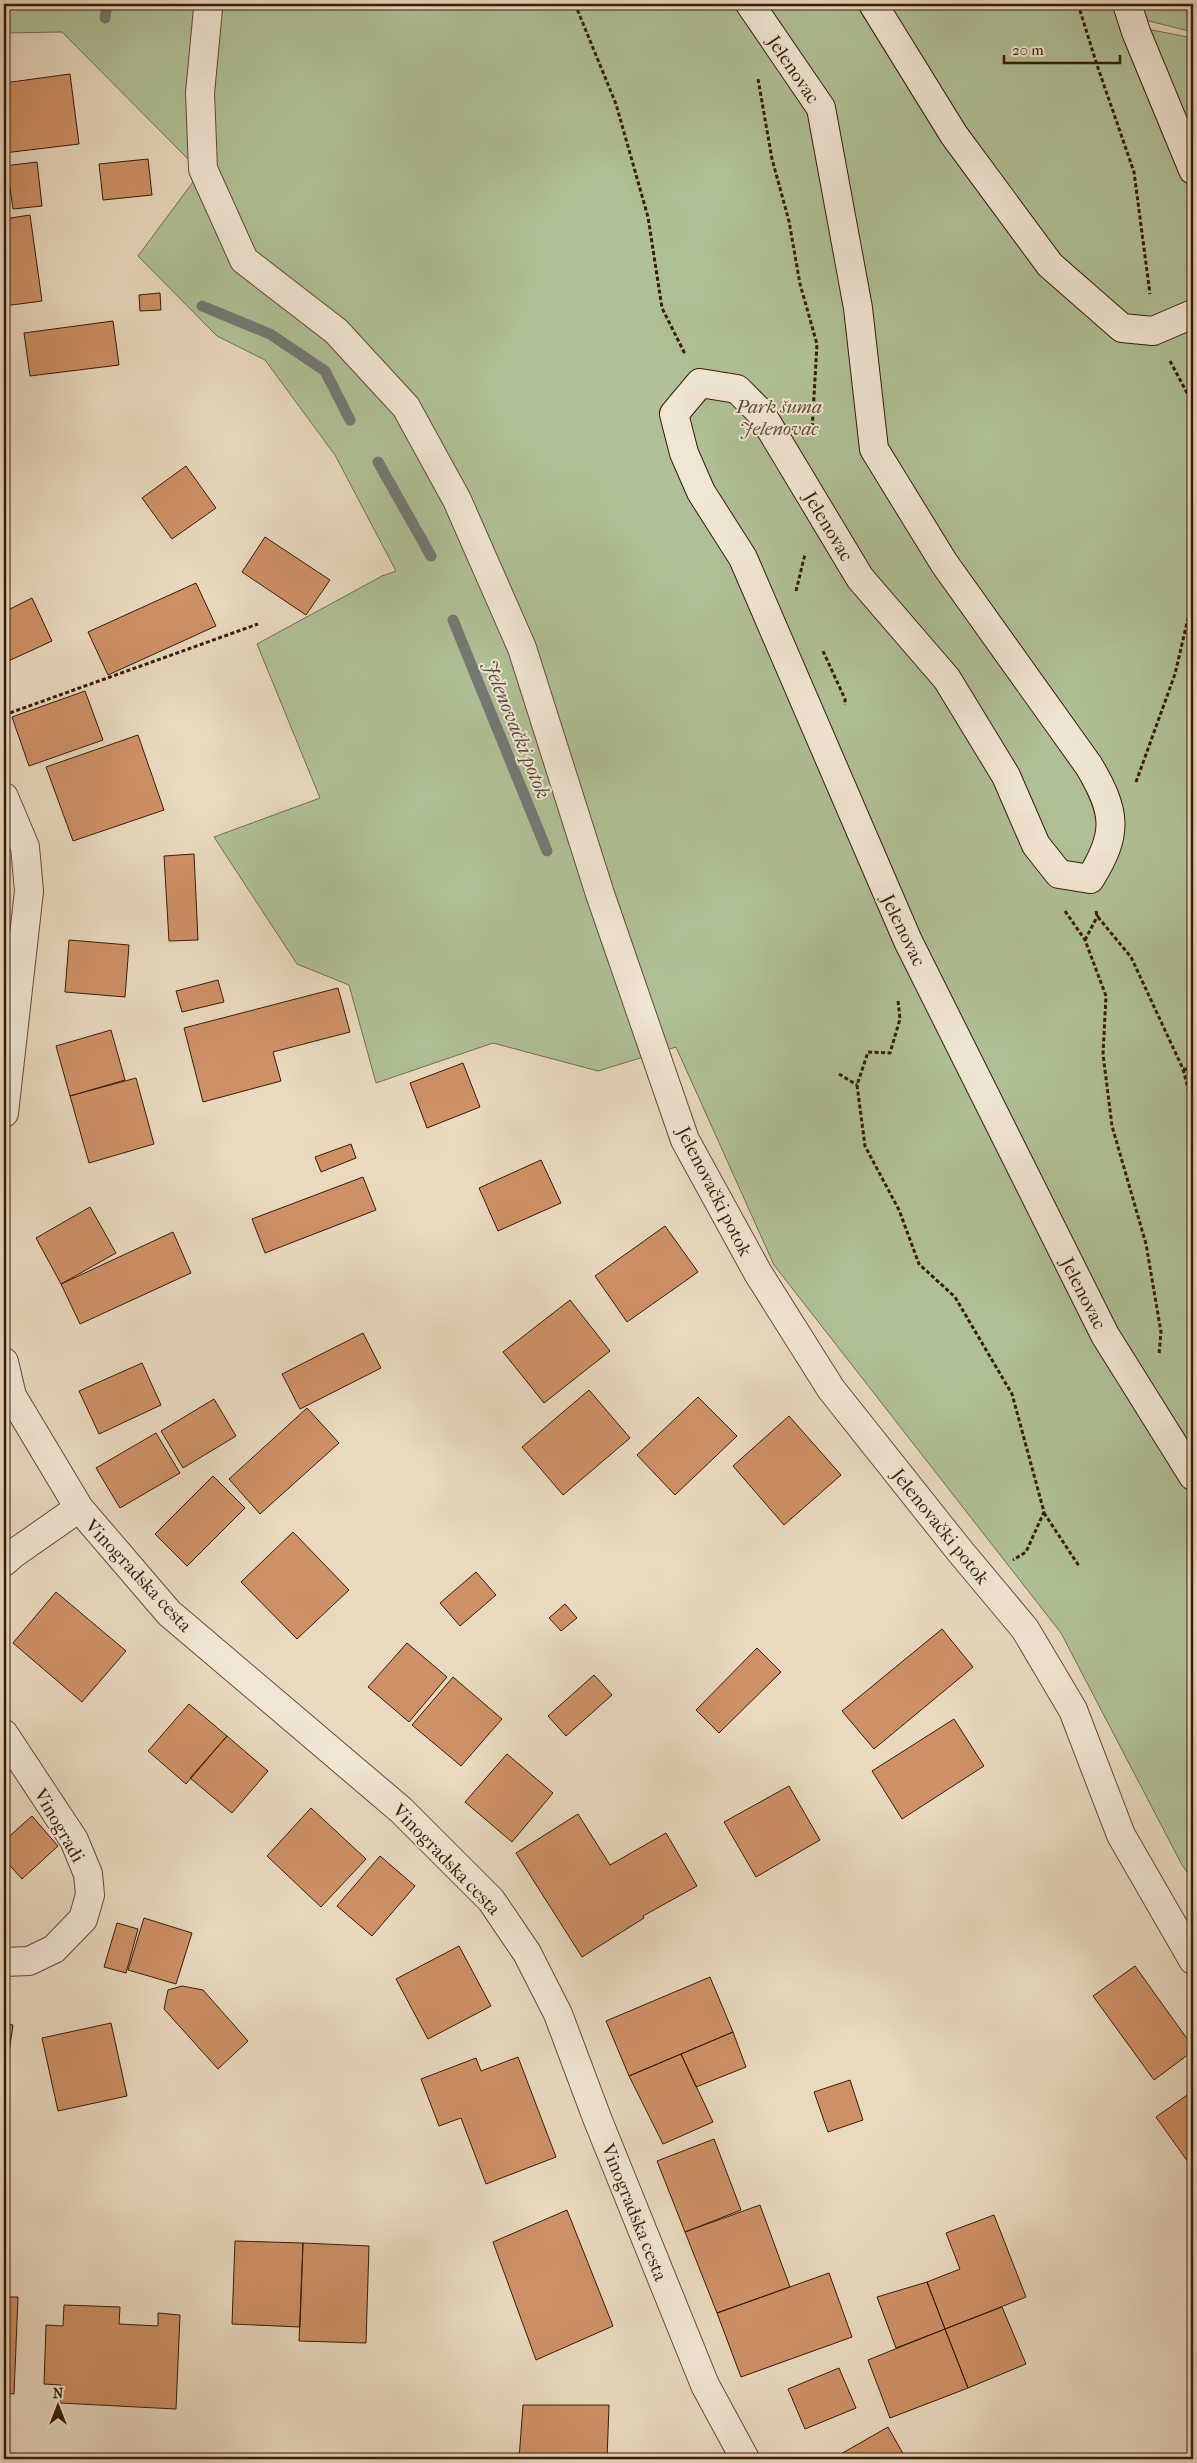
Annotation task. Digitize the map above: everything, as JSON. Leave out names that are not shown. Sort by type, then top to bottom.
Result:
[{"type":"street","name":"Jelenovački potok","points":[[206,4],[208,9],[200,93],[203,169],[244,260],[336,331],[406,407],[457,500],[522,648],[600,894],[685,1140],[758,1273],[831,1388],[982,1578],[1025,1629],[1073,1710],[1121,1835],[1193,1960]]},
{"type":"street","name":"Jelenovac","points":[[750,4],[821,108],[858,308],[874,449],[944,563],[1089,766],[1105,793],[1112,827],[1106,854],[1090,879],[1059,874],[1036,845],[1006,776],[947,679],[860,578],[761,413],[737,389],[700,383],[674,414],[684,453],[701,492],[742,558],[908,941],[1105,1335],[1193,1476]]},
{"type":"street","points":[[873,4],[954,135],[1050,265],[1122,328],[1153,331],[1193,314]]},
{"type":"street","points":[[1127,4],[1136,32],[1193,170]]},
{"type":"street","points":[[4,799],[25,847],[29,891],[4,1113]]},
{"type":"street","name":"Vinogradska cesta","points":[[4,1362],[12,1396],[79,1508],[169,1613],[308,1733],[401,1810],[491,1900],[527,1953],[558,2014],[597,2118],[705,2385],[745,2459]]},
{"type":"street","points":[[4,1562],[12,1554],[79,1508]]},
{"type":"street","name":"Vinogradi","points":[[4,1734],[74,1840],[88,1874],[90,1895],[83,1919],[54,1949],[29,1961],[4,1962]]},
{"type":"path","points":[[575,4],[619,114],[648,217],[662,308],[700,383]]},
{"type":"path","points":[[1078,4],[1134,172],[1146,251],[1153,331],[1193,404]]},
{"type":"path","points":[[757,72],[772,159],[789,221],[800,284],[817,344],[812,440]]},
{"type":"path","points":[[800,600],[796,591],[811,531],[812,498]]},
{"type":"path","points":[[1135,783],[1176,674],[1193,597]]},
{"type":"path","points":[[4,715],[258,624]]},
{"type":"path","points":[[820,645],[845,699],[845,709]]},
{"type":"path","points":[[1090,879],[1097,916],[1131,957],[1183,1069],[1193,1108]]},
{"type":"path","points":[[1063,909],[1085,940],[1106,996],[1102,1054],[1112,1126],[1146,1244],[1161,1332],[1159,1356]]},
{"type":"path","points":[[1085,940],[1097,916]]},
{"type":"path","points":[[898,1000],[900,1019],[890,1053],[868,1052],[857,1085],[865,1146],[899,1210],[919,1264],[955,1297],[1012,1394],[1044,1512],[1079,1566]]},
{"type":"path","points":[[1183,1069],[1193,1070]]},
{"type":"path","points":[[838,1074],[857,1085]]},
{"type":"path","points":[[982,1578],[1026,1552],[1044,1512]]},
{"type":"green space","name":"Park šuma Jelenovac","points":[[4,4],[1193,4],[1193,32],[1121,14],[1126,25],[1193,38],[1193,1880],[1182,1865],[1061,1633],[774,1265],[676,1047],[598,1071],[493,1043],[376,1083],[349,985],[297,964],[214,837],[320,798],[257,644],[382,576],[396,571],[335,455],[265,360],[217,336],[138,256],[193,182],[190,161],[62,32],[4,33]]},
{"type":"building","points":[[70,74],[79,144],[4,153],[4,83]]},
{"type":"building","points":[[148,159],[152,195],[103,200],[99,164]]},
{"type":"building","points":[[37,162],[42,206],[13,209],[10,188],[4,189],[4,166]]},
{"type":"building","points":[[30,215],[42,301],[4,306],[4,219]]},
{"type":"building","points":[[160,293],[161,310],[140,311],[139,295]]},
{"type":"building","points":[[113,321],[119,365],[30,376],[24,333]]},
{"type":"building","points":[[186,466],[216,508],[172,539],[142,498]]},
{"type":"building","points":[[265,537],[330,580],[306,615],[242,572]]},
{"type":"building","points":[[196,583],[216,626],[108,675],[88,632]]},
{"type":"building","points":[[32,598],[52,641],[4,663],[4,612]]},
{"type":"building","points":[[85,691],[103,740],[29,766],[12,717]]},
{"type":"building","points":[[138,735],[164,810],[73,841],[46,767]]},
{"type":"building","points":[[194,854],[198,940],[169,941],[164,856]]},
{"type":"building","points":[[69,940],[129,945],[125,997],[65,992]]},
{"type":"building","points":[[218,980],[224,1002],[182,1012],[176,991]]},
{"type":"building","points":[[338,988],[350,1032],[273,1052],[281,1081],[203,1102],[184,1028]]},
{"type":"building","points":[[111,1030],[125,1080],[70,1096],[56,1046]]},
{"type":"building","points":[[463,1063],[480,1107],[427,1128],[410,1083]]},
{"type":"building","points":[[136,1078],[154,1144],[89,1163],[70,1096]]},
{"type":"building","points":[[351,1144],[356,1158],[321,1172],[315,1157]]},
{"type":"building","points":[[541,1160],[561,1203],[498,1231],[479,1188]]},
{"type":"building","points":[[363,1177],[376,1210],[265,1253],[252,1219]]},
{"type":"building","points":[[90,1207],[116,1253],[61,1284],[36,1238]]},
{"type":"building","points":[[665,1226],[698,1272],[627,1322],[595,1276]]},
{"type":"building","points":[[173,1232],[191,1273],[80,1324],[61,1284]]},
{"type":"building","points":[[570,1300],[610,1351],[544,1403],[503,1352]]},
{"type":"building","points":[[363,1333],[381,1368],[300,1409],[282,1374]]},
{"type":"building","points":[[142,1363],[161,1405],[99,1434],[79,1391]]},
{"type":"building","points":[[589,1390],[630,1438],[563,1495],[522,1447]]},
{"type":"building","points":[[698,1397],[737,1436],[675,1495],[637,1455]]},
{"type":"building","points":[[214,1399],[236,1436],[183,1468],[161,1431]]},
{"type":"building","points":[[307,1408],[339,1443],[260,1514],[229,1479]]},
{"type":"building","points":[[789,1416],[841,1475],[784,1525],[733,1466]]},
{"type":"building","points":[[156,1433],[180,1473],[120,1508],[96,1468]]},
{"type":"building","points":[[213,1476],[245,1508],[187,1566],[155,1534]]},
{"type":"building","points":[[293,1532],[349,1590],[297,1639],[241,1582]]},
{"type":"building","points":[[476,1572],[496,1595],[460,1626],[440,1603]]},
{"type":"building","points":[[56,1592],[126,1651],[82,1702],[13,1643]]},
{"type":"building","points":[[565,1604],[577,1618],[561,1631],[549,1618]]},
{"type":"building","points":[[942,1629],[973,1667],[874,1749],[842,1711]]},
{"type":"building","points":[[407,1643],[447,1677],[409,1722],[368,1687]]},
{"type":"building","points":[[757,1648],[781,1672],[719,1733],[696,1710]]},
{"type":"building","points":[[594,1675],[612,1695],[566,1736],[548,1716]]},
{"type":"building","points":[[453,1677],[502,1719],[461,1766],[412,1725]]},
{"type":"building","points":[[189,1704],[227,1736],[186,1784],[148,1751]]},
{"type":"building","points":[[954,1719],[984,1766],[902,1819],[872,1771]]},
{"type":"building","points":[[227,1736],[268,1771],[232,1813],[190,1778]]},
{"type":"building","points":[[507,1754],[553,1793],[512,1842],[465,1802]]},
{"type":"building","points":[[789,1786],[820,1840],[756,1877],[724,1822]]},
{"type":"building","points":[[311,1808],[366,1859],[321,1907],[267,1856]]},
{"type":"building","points":[[578,1814],[610,1865],[666,1833],[697,1886],[643,1916],[644,1918],[582,1957],[516,1853]]},
{"type":"building","points":[[32,1816],[58,1846],[22,1879],[4,1859],[4,1841]]},
{"type":"building","points":[[380,1856],[415,1886],[372,1936],[337,1906]]},
{"type":"building","points":[[144,1918],[192,1933],[176,1984],[128,1970]]},
{"type":"building","points":[[117,1923],[138,1929],[126,1973],[104,1967]]},
{"type":"building","points":[[459,1946],[491,2006],[428,2039],[396,1979]]},
{"type":"building","points":[[1135,1966],[1193,2047],[1193,2051],[1154,2080],[1093,1996]]},
{"type":"building","points":[[710,1977],[733,2032],[629,2076],[606,2021]]},
{"type":"building","points":[[182,1986],[203,1990],[248,2041],[218,2069],[164,2009],[168,1990]]},
{"type":"building","points":[[111,2023],[127,2096],[58,2111],[42,2038]]},
{"type":"building","points":[[4,2024],[13,2025],[4,2088]]},
{"type":"building","points":[[733,2032],[746,2067],[696,2087],[681,2054]]},
{"type":"building","points":[[681,2054],[713,2122],[663,2144],[629,2076]]},
{"type":"building","points":[[518,2057],[556,2157],[486,2184],[461,2118],[439,2126],[421,2079],[476,2058],[481,2071]]},
{"type":"building","points":[[850,2080],[863,2120],[828,2132],[814,2092]]},
{"type":"building","points":[[1193,2091],[1193,2169],[1156,2117]]},
{"type":"building","points":[[714,2139],[741,2210],[685,2232],[657,2161]]},
{"type":"building","points":[[760,2205],[790,2287],[717,2313],[685,2232]]},
{"type":"building","points":[[567,2210],[613,2326],[536,2360],[493,2242]]},
{"type":"building","points":[[994,2215],[1026,2297],[945,2329],[927,2282],[960,2269],[946,2233]]},
{"type":"building","points":[[235,2241],[303,2243],[300,2327],[232,2324]]},
{"type":"building","points":[[303,2243],[369,2246],[366,2343],[299,2341]]},
{"type":"building","points":[[829,2273],[852,2337],[741,2377],[717,2313]]},
{"type":"building","points":[[927,2282],[945,2329],[896,2348],[877,2297]]},
{"type":"building","points":[[4,2297],[18,2297],[14,2394],[4,2393]]},
{"type":"building","points":[[64,2305],[120,2307],[119,2324],[158,2326],[158,2313],[180,2315],[176,2409],[60,2403],[61,2385],[44,2384],[46,2325],[63,2326]]},
{"type":"building","points":[[1002,2307],[1026,2364],[968,2388],[945,2329]]},
{"type":"building","points":[[945,2329],[968,2388],[890,2418],[868,2360]]},
{"type":"building","points":[[839,2368],[856,2408],[805,2429],[788,2389]]},
{"type":"building","points":[[523,2405],[609,2405],[607,2459],[519,2459]]},
{"type":"building","points":[[888,2427],[906,2459],[832,2459]]},
{"type":"waterway","name":"Jelenovački potok","points":[[105,18],[107,4]]},
{"type":"waterway","name":"Jelenovački potok","points":[[202,306],[270,334],[325,371],[350,420]]},
{"type":"waterway","name":"Jelenovački potok","points":[[378,462],[431,556]]},
{"type":"waterway","name":"Jelenovački potok","points":[[453,620],[547,851]]}]
